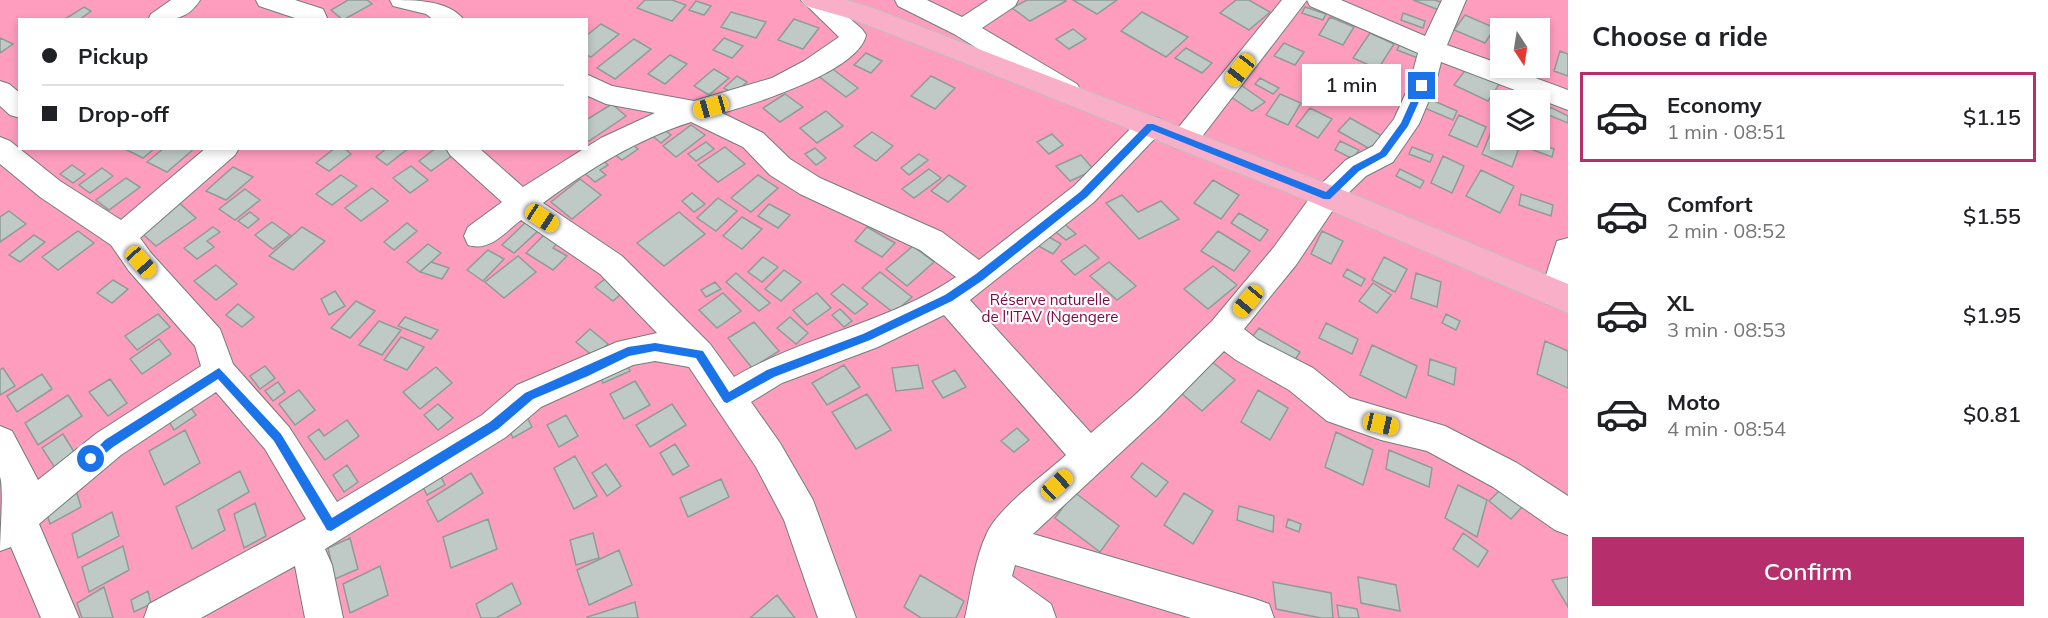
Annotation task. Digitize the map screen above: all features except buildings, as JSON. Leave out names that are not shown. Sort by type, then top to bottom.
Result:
[{"type":"highway","points":[[814,0],[861,13],[955,48],[1327,196],[1562,296]]},
{"type":"street","points":[[163,18],[188,0]]},
{"type":"street","points":[[268,0],[314,15],[315,18]]},
{"type":"street","points":[[402,0],[434,16]]},
{"type":"street","points":[[479,236],[521,202],[573,166],[661,122],[772,88],[810,69],[852,40],[853,35],[814,0]]},
{"type":"street","points":[[907,0],[963,28],[1083,100]]},
{"type":"street","points":[[963,28],[1006,0]]},
{"type":"street","points":[[1184,140],[1296,0]]},
{"type":"street","points":[[1319,0],[1432,49],[1568,100]]},
{"type":"street","points":[[1037,618],[988,602],[1001,543],[1025,515],[1148,405],[1223,331],[1285,256],[1327,196],[1356,168],[1383,154],[1405,124],[1422,86],[1432,49],[1454,0]]},
{"type":"street","points":[[588,84],[606,94],[694,111],[753,140],[780,167],[810,186],[931,240],[979,277]]},
{"type":"street","points":[[0,91],[18,106]]},
{"type":"street","points":[[0,134],[18,122]]},
{"type":"street","points":[[727,398],[770,373],[867,337],[949,298],[1084,195],[1150,126]]},
{"type":"street","points":[[0,148],[50,189],[122,236],[141,262],[209,339],[219,372],[278,438],[317,533],[313,565],[324,618]]},
{"type":"street","points":[[122,236],[223,150]]},
{"type":"street","points":[[461,150],[521,202],[611,265],[699,354],[768,455],[800,513],[837,618]]},
{"type":"street","points":[[1562,296],[1568,250]]},
{"type":"street","points":[[949,298],[1089,456]]},
{"type":"street","points":[[1223,331],[1247,350],[1301,379],[1339,410],[1381,424],[1433,437],[1505,476],[1568,517]]},
{"type":"street","points":[[163,618],[317,533],[494,426],[529,396],[628,352],[655,347],[699,354]]},
{"type":"street","points":[[9,526],[109,444],[219,372]]},
{"type":"street","points":[[0,442],[21,482],[9,526],[60,618]]},
{"type":"street","points":[[1001,543],[1255,618]]},
{"type":"green space","name":"Réserve naturelle de l'ITAV (Ngengere","points":[[0,0],[1568,0],[1568,618],[0,618]]},
{"type":"route","points":[[91,459],[109,444],[219,372],[278,438],[331,526],[494,426],[529,396],[628,352],[655,347],[699,354],[727,398],[770,373],[867,337],[949,298],[1084,195],[1150,126],[1327,196],[1356,168],[1383,154],[1405,124],[1422,86]]}]
